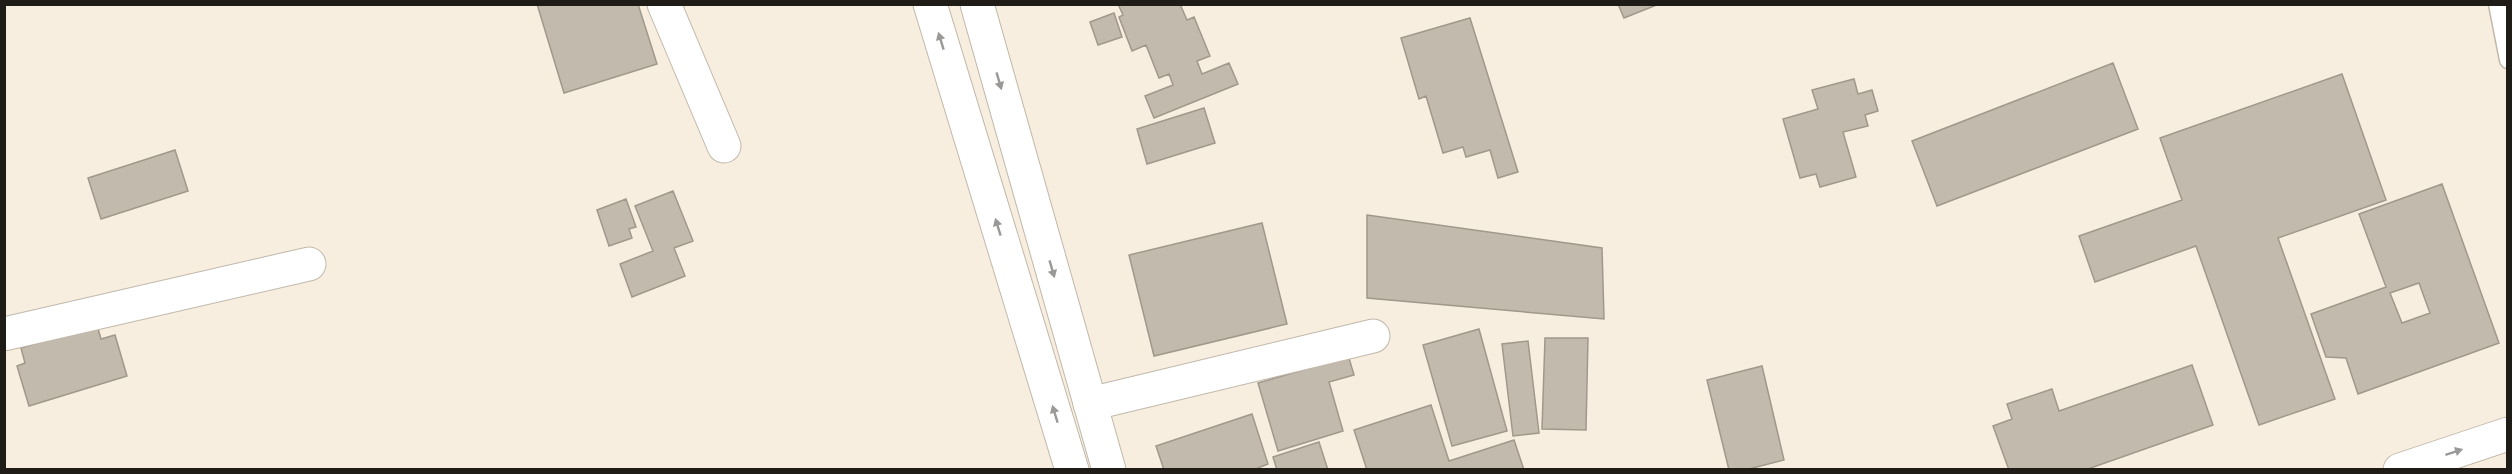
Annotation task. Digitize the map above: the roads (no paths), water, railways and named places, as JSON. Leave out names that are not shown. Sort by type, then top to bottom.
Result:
[{"type":"street","points":[[664,4],[724,146]]},
{"type":"street","points":[[930,4],[1072,470]]},
{"type":"street","points":[[977,4],[1109,470]]},
{"type":"street","points":[[4,334],[309,264]]},
{"type":"street","points":[[1090,404],[1373,336]]},
{"type":"street","points":[[2400,470],[2508,434]]},
{"type":"lane","points":[[2497,4],[2508,60]]}]
